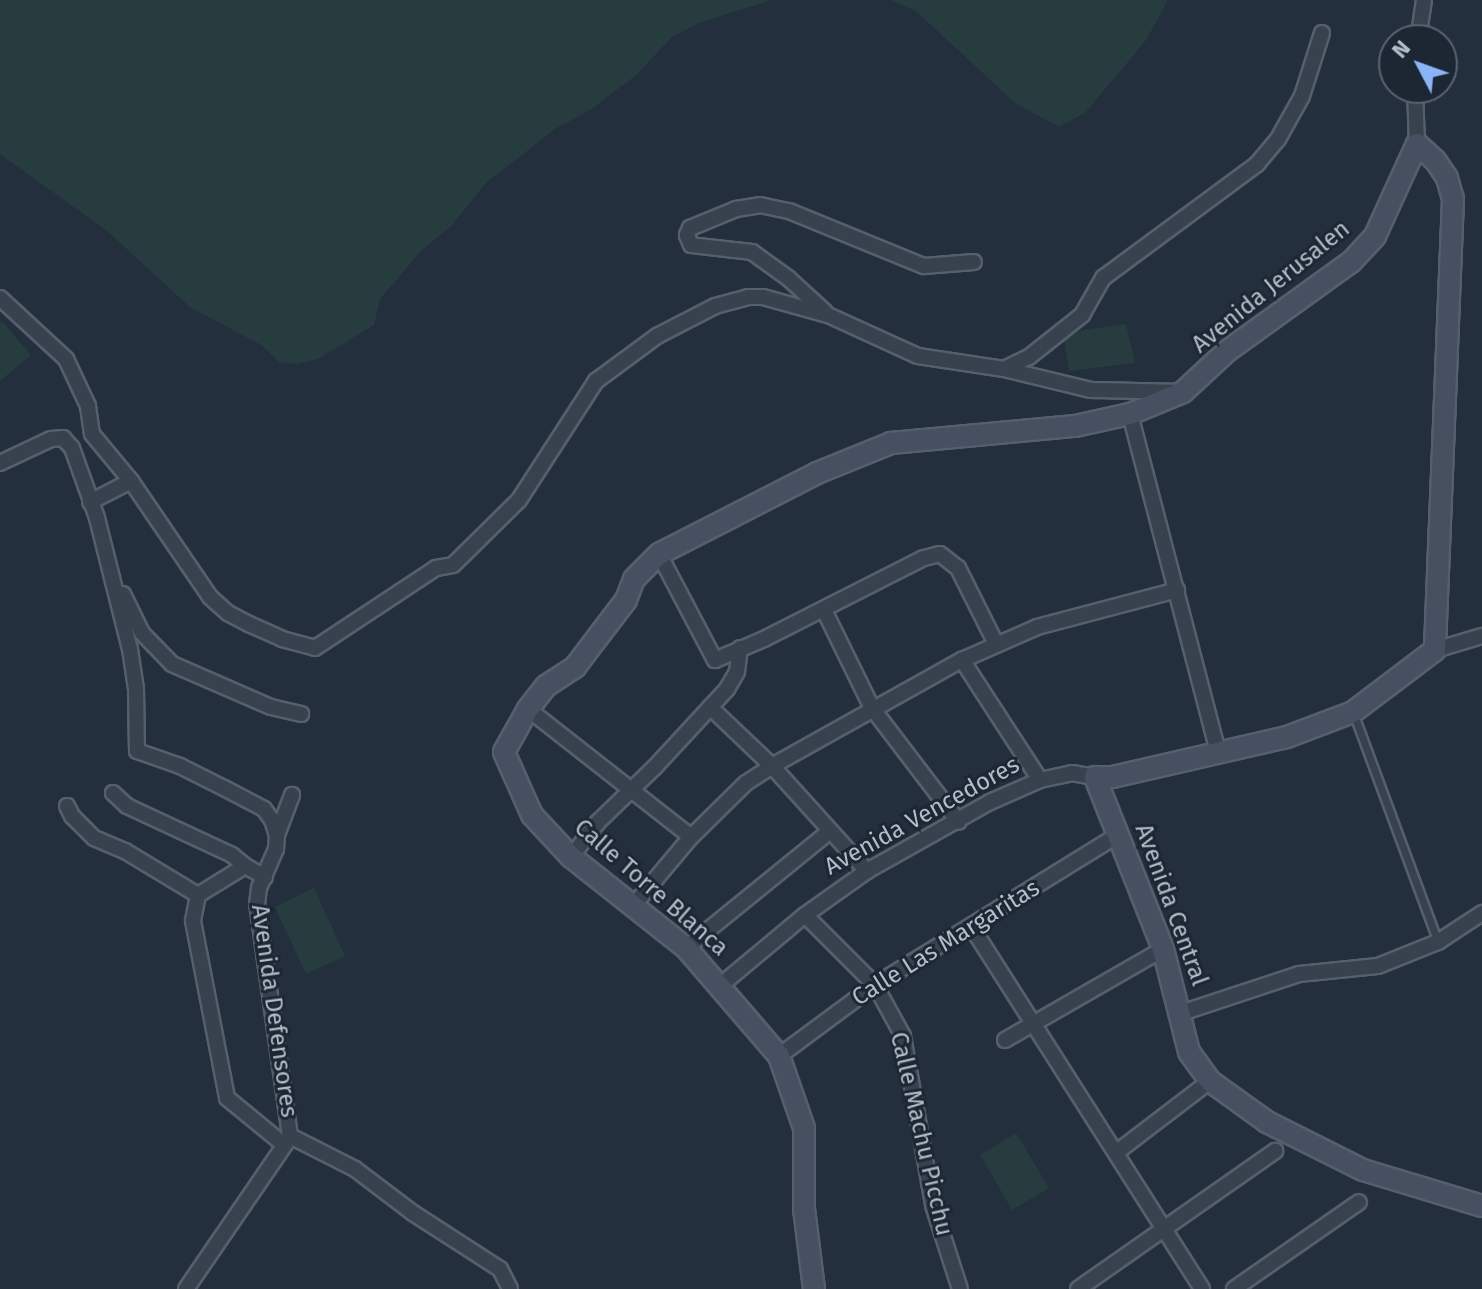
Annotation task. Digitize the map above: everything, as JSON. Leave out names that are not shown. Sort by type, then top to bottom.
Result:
[{"type":"street","points":[[1420,24],[1424,0]]},
{"type":"street","points":[[1004,369],[1029,357],[1082,315],[1103,278],[1257,164],[1278,139],[1302,96],[1322,33]]},
{"type":"street","points":[[1416,104],[1417,144],[1435,160],[1447,178],[1453,199],[1435,650]]},
{"type":"street","name":"Avenida Jerusalen","points":[[1189,387],[1226,352],[1351,262],[1375,236],[1417,144]]},
{"type":"street","points":[[828,315],[788,278],[752,252],[691,245],[687,235],[690,228],[736,209],[760,205],[789,211],[924,266],[974,262]]},
{"type":"street","points":[[0,298],[66,359],[88,406],[92,434],[131,481],[210,597],[228,613],[282,639],[315,648],[436,568],[453,565],[519,500],[596,381],[657,336],[715,306],[748,297],[828,315],[918,356],[1004,369],[1091,390],[1189,387]]},
{"type":"street","points":[[691,837],[528,709],[546,686],[575,667],[626,600],[634,579],[659,554],[817,473],[891,443],[1075,426],[1130,414],[1189,387]]},
{"type":"street","points":[[1130,414],[1218,753]]},
{"type":"street","points":[[0,463],[51,439],[63,438],[72,448],[110,569],[136,689],[137,751],[180,766],[264,809],[277,835]]},
{"type":"street","points":[[90,502],[131,481]]},
{"type":"street","points":[[659,554],[715,660],[824,610],[924,558],[940,554],[958,568],[996,644]]},
{"type":"street","points":[[110,569],[142,633],[172,664],[271,707],[301,714]]},
{"type":"street","points":[[633,906],[691,837],[746,783],[772,766],[872,708],[996,644],[1069,615],[1177,590]]},
{"type":"street","points":[[824,610],[872,708],[959,822]]},
{"type":"street","points":[[1476,637],[1482,651]]},
{"type":"street","name":"Avenida Vencedores","points":[[721,985],[805,915],[867,871],[990,802],[1040,780],[1072,773],[1113,777],[1287,737],[1353,712],[1435,650],[1476,637]]},
{"type":"street","points":[[571,857],[598,822],[710,707],[737,672],[740,648]]},
{"type":"street","points":[[962,660],[1040,780]]},
{"type":"street","points":[[710,707],[772,766],[867,871]]},
{"type":"street","name":"Calle Torre Blanca","points":[[528,709],[504,752],[532,815],[571,857],[686,948],[779,1056],[804,1128],[804,1209],[814,1289]]},
{"type":"street","name":"Avenida Central","points":[[1095,777],[1163,949],[1189,1052],[1210,1081],[1267,1122],[1363,1170],[1482,1206]]},
{"type":"street","points":[[113,793],[127,806],[219,848],[265,877]]},
{"type":"street","name":"Avenida Defensores","points":[[287,1140],[257,904],[259,888],[276,849],[277,835],[292,795]]},
{"type":"street","points":[[67,806],[72,816],[94,838],[125,851],[198,895]]},
{"type":"street","points":[[686,948],[830,831]]},
{"type":"street","name":"Calle Las Margaritas","points":[[779,1056],[875,985],[1118,835]]},
{"type":"street","points":[[245,866],[198,895],[193,921],[227,1098],[287,1140],[355,1169],[413,1213],[500,1269],[510,1289]]},
{"type":"street","points":[[1181,1013],[1299,974],[1378,966],[1438,942],[1482,913]]},
{"type":"street","name":"Calle Machu Picchu","points":[[805,915],[875,985],[903,1036],[933,1205],[960,1289]]},
{"type":"street","points":[[971,926],[1036,1023],[1202,1289]]},
{"type":"street","points":[[1005,1040],[1163,949]]},
{"type":"street","points":[[1117,1152],[1210,1081]]},
{"type":"street","points":[[186,1289],[236,1220],[287,1140]]},
{"type":"street","points":[[1078,1289],[1275,1151]]},
{"type":"street","points":[[1234,1289],[1359,1202]]},
{"type":"lane","points":[[1353,712],[1438,942]]},
{"type":"green space","points":[[0,0],[772,0],[698,23],[671,38],[635,76],[590,110],[555,129],[487,182],[451,226],[421,251],[380,299],[374,325],[318,359],[297,364],[279,362],[261,345],[190,307],[106,230],[0,154]]},
{"type":"green space","points":[[891,0],[1168,0],[1146,40],[1085,113],[1059,127],[1015,103],[916,11]]},
{"type":"green space","points":[[2,321],[31,355],[0,381],[0,323]]},
{"type":"green space","points":[[1126,324],[1135,363],[1069,371],[1063,333]]},
{"type":"green space","points":[[314,888],[345,956],[306,974],[275,907]]},
{"type":"green space","points":[[1016,1133],[1049,1188],[1012,1210],[980,1155]]}]
